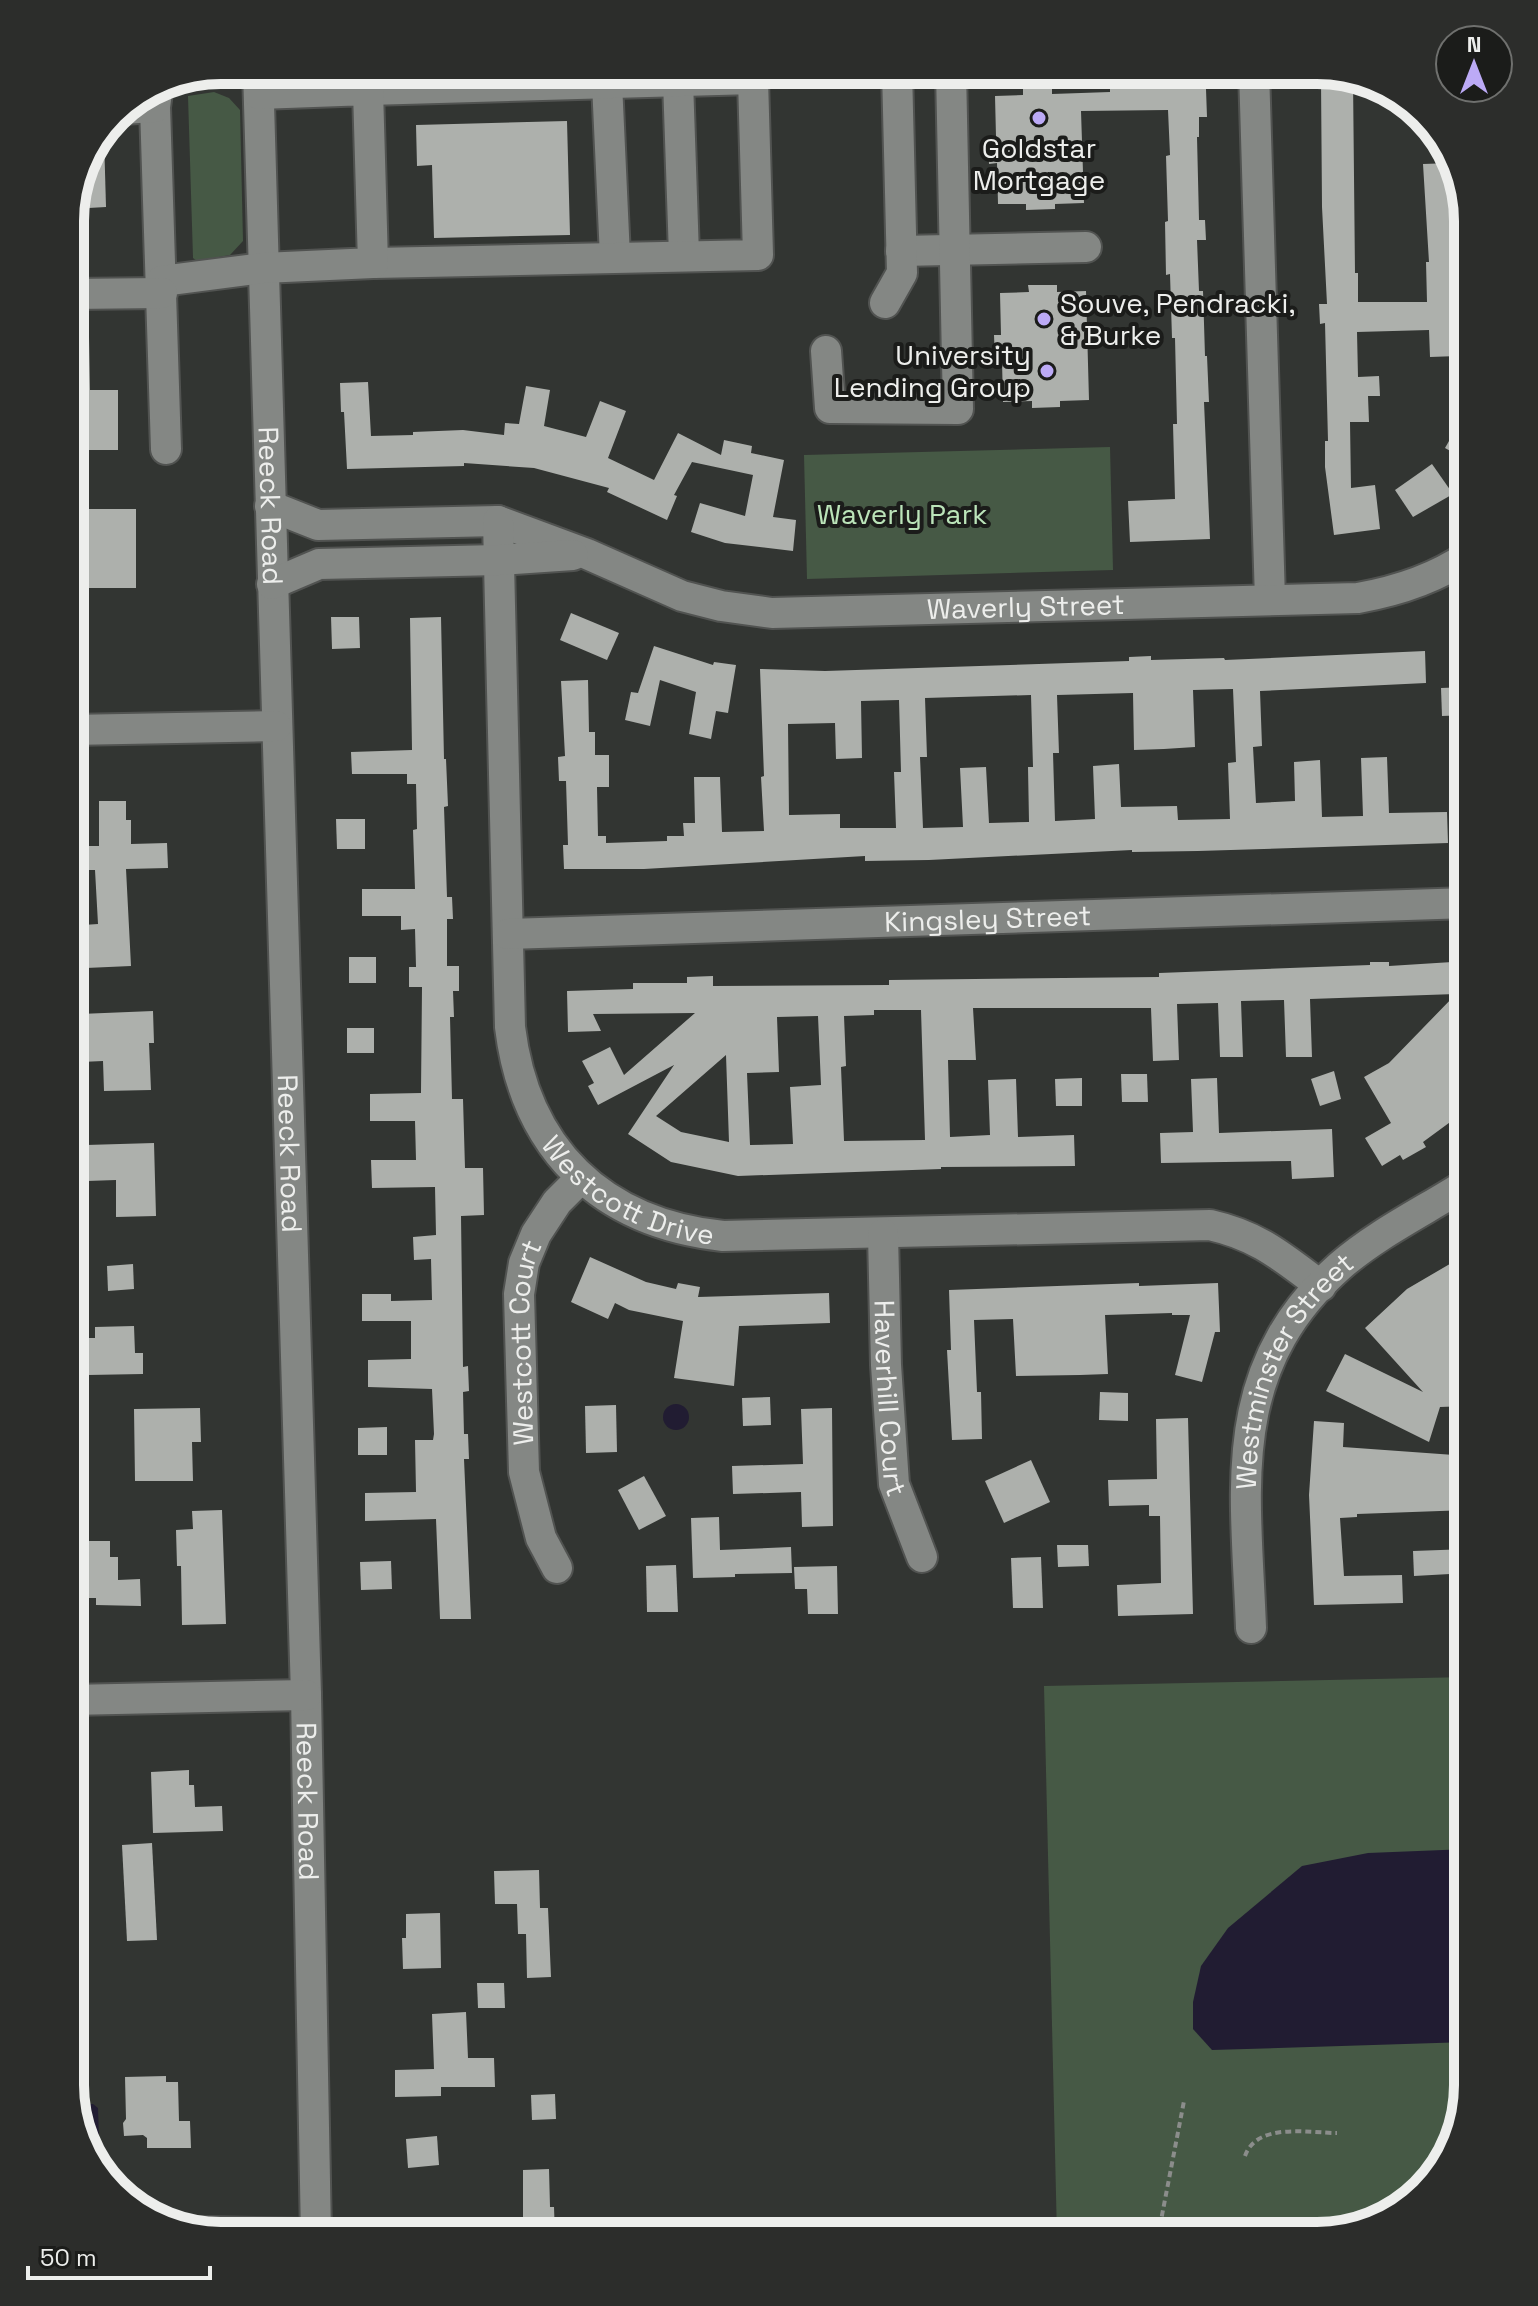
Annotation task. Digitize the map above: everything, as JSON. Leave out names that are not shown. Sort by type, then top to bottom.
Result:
[{"type":"street","name":"Reeck Road","points":[[259,84],[306,1695],[316,2222]]},
{"type":"street","points":[[286,84],[368,90],[573,84]]},
{"type":"street","points":[[607,84],[615,257]]},
{"type":"street","points":[[678,84],[684,255]]},
{"type":"street","points":[[84,293],[162,287],[263,268],[758,255],[753,84]]},
{"type":"street","points":[[885,303],[902,273],[897,84]]},
{"type":"street","points":[[826,351],[830,408],[958,409],[951,84]]},
{"type":"street","points":[[1254,84],[1270,600]]},
{"type":"street","points":[[368,90],[373,263]]},
{"type":"street","points":[[156,100],[166,449]]},
{"type":"street","points":[[901,251],[1086,247]]},
{"type":"street","name":"Waverly Street","points":[[270,506],[318,525],[498,521],[587,554],[682,596],[721,606],[772,613],[1358,598],[1384,593],[1454,564]]},
{"type":"street","name":"Westcott Drive","points":[[498,521],[510,1027],[519,1076],[542,1128],[581,1178],[608,1200],[652,1221],[693,1233],[723,1236],[1210,1225],[1236,1231],[1265,1244],[1321,1286]]},
{"type":"street","name":"Waverly Street","points":[[272,584],[319,564],[499,560],[587,554]]},
{"type":"street","points":[[84,730],[276,726]]},
{"type":"street","name":"Kingsley Street","points":[[508,934],[1454,903]]},
{"type":"street","name":"Westcott Court","points":[[557,1568],[541,1538],[524,1472],[519,1294],[524,1263],[536,1234],[557,1202],[581,1178]]},
{"type":"street","name":"Westminster Street","points":[[1251,1628],[1245,1469],[1250,1418],[1277,1346],[1321,1286],[1356,1253],[1454,1192]]},
{"type":"street","name":"Haverhill Court","points":[[883,1234],[886,1365],[894,1484],[922,1557]]},
{"type":"street","points":[[84,1700],[306,1695]]},
{"type":"path","points":[[1161,2222],[1184,2101]]},
{"type":"path","points":[[1245,2156],[1249,2145],[1258,2138],[1276,2132],[1337,2133]]},
{"type":"green space","points":[[214,92],[229,98],[240,110],[243,241],[230,255],[197,261],[193,258],[188,96]]},
{"type":"green space","name":"Waverly Park","points":[[1110,447],[1113,570],[807,579],[804,455]]},
{"type":"green space","points":[[1454,1677],[1453,2103],[1436,2154],[1414,2182],[1386,2204],[1352,2217],[1317,2222],[1057,2222],[1044,1686]]},
{"type":"shaded area","points":[[676,1404],[685,1408],[689,1417],[685,1426],[676,1430],[667,1426],[663,1417],[667,1408]]},
{"type":"shaded area","points":[[1454,1850],[1454,2042],[1212,2050],[1193,2029],[1193,2002],[1201,1966],[1228,1928],[1302,1866],[1368,1853]]},
{"type":"shaded area","points":[[85,2104],[98,2108],[99,2138],[95,2140],[94,2137]]},
{"type":"building","points":[[1110,84],[1196,84],[1196,89],[1206,89],[1207,117],[1199,117],[1197,137],[1199,220],[1205,220],[1206,240],[1197,240],[1209,402],[1204,402],[1210,539],[1130,542],[1128,501],[1175,499],[1175,338],[1172,338],[1170,274],[1166,275],[1165,222],[1168,221],[1166,156],[1170,155],[1168,110],[1081,111],[1084,203],[1055,204],[1055,209],[1026,210],[1026,204],[998,204],[997,163],[989,164],[988,137],[996,137],[995,96],[1023,95],[1023,88],[1052,87],[1052,94],[1110,92]]},
{"type":"building","points":[[1321,84],[1326,84],[1353,89],[1358,302],[1427,302],[1426,262],[1429,262],[1423,164],[1441,163],[1453,203],[1454,221],[1454,356],[1430,357],[1429,330],[1357,332],[1358,377],[1379,376],[1380,396],[1368,396],[1369,422],[1350,422],[1351,488],[1375,485],[1380,529],[1334,535],[1325,467],[1325,441],[1328,441],[1325,323],[1320,324],[1319,304],[1327,304]]},
{"type":"building","points":[[567,121],[570,235],[434,238],[432,165],[417,166],[416,125]]},
{"type":"building","points":[[104,150],[106,207],[85,208],[89,186]]},
{"type":"building","points":[[1028,285],[1057,285],[1057,292],[1086,291],[1089,400],[1060,401],[1060,407],[1032,408],[1032,401],[1003,402],[1002,361],[995,361],[994,335],[1001,335],[1000,293],[1029,292]]},
{"type":"building","points":[[84,337],[89,337],[90,390],[118,390],[118,450],[84,450]]},
{"type":"building","points":[[368,382],[371,436],[463,430],[504,435],[505,423],[519,424],[526,386],[550,390],[544,426],[586,437],[600,401],[626,411],[608,458],[654,480],[678,433],[721,455],[724,440],[752,446],[751,453],[784,460],[773,517],[796,520],[793,551],[725,543],[691,532],[700,503],[745,516],[753,475],[692,462],[674,495],[677,496],[667,520],[607,492],[609,488],[534,468],[464,463],[464,466],[347,469],[340,383]]},
{"type":"building","points":[[1454,432],[1454,453],[1445,448]]},
{"type":"building","points":[[1432,464],[1453,494],[1413,517],[1395,490]]},
{"type":"building","points":[[85,509],[136,509],[136,588],[84,588]]},
{"type":"building","points":[[571,613],[619,633],[607,660],[560,640]]},
{"type":"building","points":[[331,617],[359,617],[360,648],[332,649]]},
{"type":"building","points":[[441,617],[448,806],[444,807],[447,897],[452,897],[453,919],[447,919],[447,966],[459,966],[459,991],[453,991],[454,1017],[450,1017],[452,1099],[463,1099],[465,1168],[483,1168],[484,1215],[461,1216],[463,1367],[468,1366],[469,1391],[463,1392],[464,1434],[468,1434],[469,1459],[464,1459],[471,1619],[440,1619],[436,1519],[365,1521],[365,1493],[416,1492],[415,1440],[433,1440],[434,1434],[432,1389],[368,1387],[368,1360],[411,1359],[411,1321],[362,1321],[362,1294],[391,1294],[391,1301],[432,1300],[431,1259],[414,1260],[413,1237],[436,1235],[435,1187],[372,1188],[371,1160],[416,1160],[415,1121],[370,1121],[370,1094],[421,1093],[422,987],[409,987],[409,967],[416,967],[415,929],[401,930],[401,916],[362,916],[362,889],[415,889],[413,830],[417,829],[416,784],[407,784],[407,774],[352,774],[351,752],[412,750],[410,618]]},
{"type":"building","points":[[654,646],[713,665],[714,662],[736,665],[728,713],[716,711],[711,739],[689,734],[696,692],[660,680],[650,726],[625,720],[631,692],[638,693]]},
{"type":"building","points":[[1425,651],[1426,683],[1260,691],[1262,746],[1253,747],[1256,803],[1295,801],[1294,762],[1320,760],[1322,817],[1363,816],[1361,758],[1387,757],[1389,813],[1447,812],[1448,843],[1198,851],[1132,850],[929,860],[865,861],[865,856],[644,869],[564,869],[563,845],[568,845],[566,781],[559,781],[558,757],[565,756],[561,681],[588,680],[589,732],[595,732],[595,755],[609,755],[609,787],[597,787],[598,836],[606,836],[606,843],[667,841],[667,836],[684,836],[683,823],[695,823],[694,777],[720,777],[722,832],[764,831],[760,669],[825,671],[1129,661],[1129,657],[1151,656],[1151,660],[1225,660]],"holes":[[[1233,689],[1236,762],[1228,763],[1230,819],[1178,820],[1177,806],[1121,807],[1119,764],[1093,766],[1095,819],[1055,821],[1053,753],[1059,753],[1057,695],[1133,693],[1134,750],[1164,749],[1195,747],[1193,690]],[[1031,695],[1033,767],[1028,767],[1029,822],[989,823],[986,767],[960,768],[963,827],[923,828],[920,757],[927,757],[925,698]],[[899,700],[901,772],[894,772],[896,828],[840,828],[840,814],[789,815],[788,724],[835,723],[836,759],[862,758],[861,701]]]},
{"type":"building","points":[[1441,688],[1454,688],[1454,716],[1442,716]]},
{"type":"building","points":[[99,801],[126,801],[126,820],[131,820],[131,844],[167,843],[168,868],[126,869],[131,966],[86,968],[84,925],[98,924],[95,870],[84,870],[84,846],[99,846]]},
{"type":"building","points":[[336,819],[365,819],[365,849],[337,849]]},
{"type":"building","points":[[349,957],[376,957],[376,983],[349,983]]},
{"type":"building","points":[[1389,962],[1389,966],[1454,962],[1454,994],[1310,999],[1312,1057],[1286,1057],[1284,1000],[1241,1001],[1243,1057],[1220,1057],[1218,1003],[1177,1004],[1179,1060],[1153,1061],[1151,1008],[973,1008],[976,1060],[948,1060],[950,1137],[990,1135],[988,1080],[1016,1079],[1018,1137],[1074,1135],[1075,1166],[941,1167],[738,1176],[671,1162],[628,1134],[674,1065],[598,1105],[588,1086],[594,1083],[582,1061],[610,1047],[624,1075],[695,1013],[593,1014],[601,1031],[568,1032],[567,991],[633,989],[633,983],[687,983],[687,977],[713,976],[713,986],[889,985],[889,980],[1159,977],[1159,973]],"holes":[[[874,1010],[921,1010],[925,1140],[844,1141],[841,1067],[846,1066],[844,1016],[874,1015]],[[818,1016],[821,1085],[790,1087],[793,1144],[750,1145],[747,1073],[779,1072],[777,1017]],[[726,1055],[729,1142],[681,1132],[656,1116]]]},
{"type":"building","points":[[1454,996],[1454,1119],[1423,1142],[1426,1147],[1403,1160],[1400,1155],[1382,1166],[1365,1138],[1391,1123],[1364,1077],[1389,1063]]},
{"type":"building","points":[[153,1011],[154,1043],[149,1043],[151,1090],[104,1091],[103,1061],[84,1062],[84,1014]]},
{"type":"building","points":[[347,1028],[374,1028],[374,1053],[347,1053]]},
{"type":"building","points":[[1334,1071],[1341,1099],[1320,1106],[1311,1079]]},
{"type":"building","points":[[1121,1074],[1147,1074],[1148,1102],[1122,1102]]},
{"type":"building","points":[[1082,1078],[1082,1106],[1056,1106],[1055,1079]]},
{"type":"building","points":[[1217,1078],[1219,1133],[1332,1129],[1334,1177],[1292,1179],[1291,1161],[1161,1163],[1160,1133],[1193,1132],[1191,1079]]},
{"type":"building","points":[[154,1143],[156,1216],[116,1217],[116,1180],[87,1181],[86,1145]]},
{"type":"building","points":[[590,1257],[646,1282],[676,1289],[678,1283],[700,1287],[698,1297],[829,1293],[830,1323],[739,1326],[734,1386],[674,1378],[683,1321],[629,1310],[615,1303],[608,1319],[571,1302]]},
{"type":"building","points":[[1454,1262],[1454,1298],[1451,1300],[1454,1305],[1454,1406],[1440,1407],[1429,1442],[1326,1391],[1345,1354],[1423,1392],[1365,1328],[1407,1289]]},
{"type":"building","points":[[133,1264],[134,1289],[108,1291],[107,1266]]},
{"type":"building","points":[[1139,1283],[1139,1286],[1218,1283],[1220,1332],[1215,1332],[1202,1382],[1175,1375],[1190,1315],[1105,1315],[1108,1374],[1080,1375],[1016,1376],[1013,1319],[974,1320],[982,1439],[952,1440],[947,1350],[951,1350],[949,1290]]},
{"type":"building","points":[[134,1326],[135,1353],[143,1353],[143,1374],[88,1375],[87,1338],[95,1338],[95,1327]]},
{"type":"building","points":[[1100,1392],[1128,1393],[1128,1421],[1099,1420]]},
{"type":"building","points":[[770,1397],[771,1425],[743,1426],[742,1398]]},
{"type":"building","points":[[616,1405],[617,1452],[586,1453],[585,1406]]},
{"type":"building","points":[[200,1408],[201,1442],[192,1442],[193,1481],[135,1481],[134,1409]]},
{"type":"building","points":[[832,1408],[833,1526],[802,1527],[801,1492],[733,1494],[732,1466],[803,1464],[801,1409]]},
{"type":"building","points":[[1188,1418],[1193,1614],[1118,1616],[1117,1585],[1161,1583],[1160,1516],[1149,1516],[1149,1505],[1109,1506],[1108,1480],[1157,1479],[1156,1419]]},
{"type":"building","points":[[1314,1421],[1344,1423],[1343,1447],[1454,1455],[1454,1511],[1357,1514],[1357,1517],[1340,1518],[1344,1576],[1402,1575],[1403,1603],[1314,1605],[1309,1495]]},
{"type":"building","points":[[387,1427],[387,1455],[358,1455],[358,1428]]},
{"type":"building","points":[[1031,1460],[1050,1502],[1004,1523],[985,1481]]},
{"type":"building","points":[[644,1476],[666,1516],[639,1530],[618,1490]]},
{"type":"building","points":[[222,1510],[226,1624],[182,1625],[181,1566],[177,1566],[176,1530],[193,1529],[192,1511]]},
{"type":"building","points":[[719,1517],[720,1550],[791,1547],[792,1573],[693,1578],[691,1518]]},
{"type":"building","points":[[86,1541],[110,1541],[110,1557],[118,1557],[118,1580],[140,1579],[141,1606],[96,1605],[96,1598],[84,1598],[84,1557],[87,1557]]},
{"type":"building","points":[[1057,1545],[1088,1545],[1089,1566],[1058,1567]]},
{"type":"building","points":[[1454,1550],[1454,1574],[1414,1576],[1413,1551]]},
{"type":"building","points":[[1041,1557],[1043,1608],[1013,1608],[1011,1558]]},
{"type":"building","points":[[391,1561],[392,1589],[361,1590],[360,1562]]},
{"type":"building","points":[[676,1565],[678,1612],[647,1612],[646,1566]]},
{"type":"building","points":[[837,1566],[838,1614],[808,1614],[807,1589],[795,1589],[794,1567]]},
{"type":"building","points":[[189,1770],[189,1785],[194,1785],[195,1807],[222,1806],[223,1831],[153,1833],[151,1772]]},
{"type":"building","points":[[152,1843],[157,1940],[127,1941],[122,1845]]},
{"type":"building","points":[[539,1870],[540,1908],[548,1908],[551,1977],[527,1978],[526,1934],[518,1934],[517,1904],[495,1904],[494,1871]]},
{"type":"building","points":[[440,1913],[441,1968],[403,1969],[402,1938],[406,1938],[406,1914]]},
{"type":"building","points":[[477,1983],[504,1983],[505,2008],[478,2008]]},
{"type":"building","points":[[466,2012],[468,2058],[494,2058],[495,2087],[441,2087],[441,2096],[395,2097],[395,2070],[434,2069],[432,2014]]},
{"type":"building","points":[[166,2076],[166,2082],[178,2082],[179,2121],[190,2121],[191,2148],[147,2148],[147,2138],[143,2135],[124,2136],[125,2077]]},
{"type":"building","points":[[555,2094],[556,2119],[532,2120],[531,2095]]},
{"type":"building","points":[[437,2136],[439,2165],[408,2168],[406,2139]]},
{"type":"building","points":[[549,2169],[550,2207],[554,2207],[555,2222],[523,2222],[523,2170]]},
{"type":"place","name":"Goldstar Mortgage","points":[[1039,118]]},
{"type":"place","name":"Souve, Pendracki, & Burke","points":[[1044,319]]},
{"type":"place","name":"University Lending Group","points":[[1047,371]]}]
